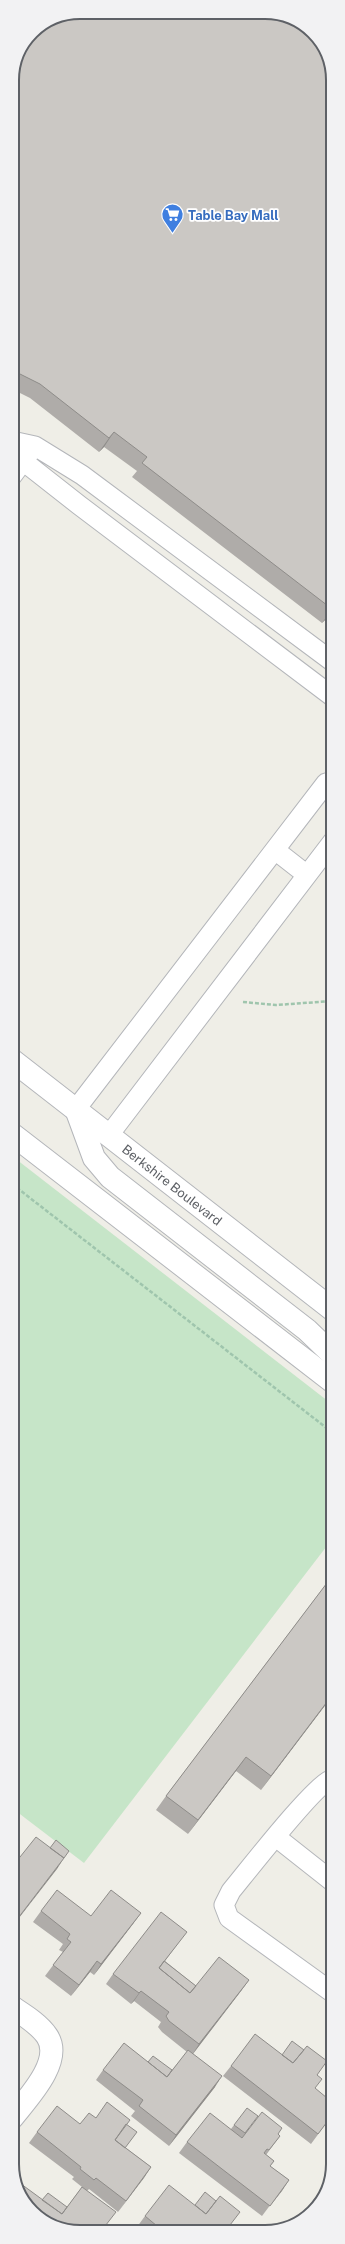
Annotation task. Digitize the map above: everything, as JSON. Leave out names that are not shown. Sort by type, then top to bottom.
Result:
[{"type":"street","name":"Berkshire Boulevard","points":[[19,1065],[326,1305]]},
{"type":"street","points":[[76,1109],[94,1158],[110,1177],[307,1330],[326,1348]]},
{"type":"street","points":[[19,1139],[326,1377]]},
{"type":"street","points":[[19,2012],[40,2028],[48,2037],[52,2048],[48,2069],[19,2108]]},
{"type":"lane","points":[[19,443],[35,446],[82,476],[326,657]]},
{"type":"lane","points":[[19,454],[35,446]]},
{"type":"lane","points":[[19,456],[326,692]]},
{"type":"lane","points":[[266,646],[283,624]]},
{"type":"lane","points":[[76,1109],[326,783]]},
{"type":"lane","points":[[275,850],[307,875]]},
{"type":"lane","points":[[109,1135],[326,850]]},
{"type":"lane","points":[[326,1782],[312,1794],[231,1891],[224,1905],[229,1918],[326,1988]]},
{"type":"lane","points":[[276,1837],[326,1876]]},
{"type":"path","points":[[237,1002],[276,1005],[326,1001]]},
{"type":"path","points":[[19,1189],[326,1428]]},
{"type":"green space","points":[[19,1161],[326,1400],[326,1547],[84,1863],[19,1813]]},
{"type":"building","name":"Table Bay Mall","points":[[80,19],[265,19],[280,21],[295,27],[302,32],[316,46],[324,65],[326,76],[326,604],[142,463],[147,457],[114,432],[109,438],[40,384],[19,374],[19,80],[20,68],[29,46],[46,29],[68,20]]},
{"type":"building","points":[[326,1584],[326,1703],[271,1776],[246,1757],[198,1820],[166,1796]]},
{"type":"building","points":[[36,1837],[64,1858],[19,1917],[19,1858]]},
{"type":"building","points":[[56,1840],[69,1851],[64,1858],[50,1848]]},
{"type":"building","points":[[57,1890],[91,1916],[111,1890],[141,1913],[101,1964],[97,1961],[79,1985],[53,1965],[71,1942],[67,1939],[70,1934],[41,1911]]},
{"type":"building","points":[[161,1912],[187,1932],[159,1968],[190,1993],[219,1957],[249,1980],[199,2044],[169,2021],[166,2016],[169,2012],[141,1991],[139,1993],[113,1974]]},
{"type":"building","points":[[164,1961],[196,1986],[190,1993],[159,1968]]},
{"type":"building","points":[[255,2034],[293,2063],[307,2046],[326,2060],[317,2075],[322,2079],[315,2088],[326,2097],[326,2123],[318,2134],[231,2066]]},
{"type":"building","points":[[292,2041],[304,2050],[293,2063],[282,2055]]},
{"type":"building","points":[[124,2043],[167,2077],[188,2050],[222,2076],[176,2135],[139,2106],[143,2100],[103,2070]]},
{"type":"building","points":[[153,2056],[172,2070],[167,2077],[148,2062]]},
{"type":"building","points":[[107,2102],[130,2120],[115,2140],[151,2167],[126,2201],[96,2178],[94,2180],[80,2169],[81,2167],[37,2132],[57,2106],[80,2124],[89,2113],[96,2118]]},
{"type":"building","points":[[247,2108],[258,2116],[245,2133],[234,2125]]},
{"type":"building","points":[[262,2112],[282,2128],[278,2134],[280,2136],[269,2150],[267,2149],[264,2153],[274,2161],[270,2166],[289,2180],[270,2206],[187,2142],[210,2113],[242,2138]]},
{"type":"building","points":[[126,2124],[137,2132],[125,2148],[115,2140]]},
{"type":"building","points":[[169,2185],[206,2214],[220,2196],[240,2212],[230,2225],[156,2225],[145,2216]]},
{"type":"building","points":[[24,2186],[62,2214],[82,2187],[116,2212],[106,2225],[68,2224],[50,2217],[43,2212],[29,2198]]},
{"type":"building","points":[[205,2192],[216,2201],[206,2214],[195,2205]]},
{"type":"building","points":[[48,2193],[67,2207],[62,2214],[42,2200]]},
{"type":"place","name":"Table Bay Mall","points":[[172,234]]}]
